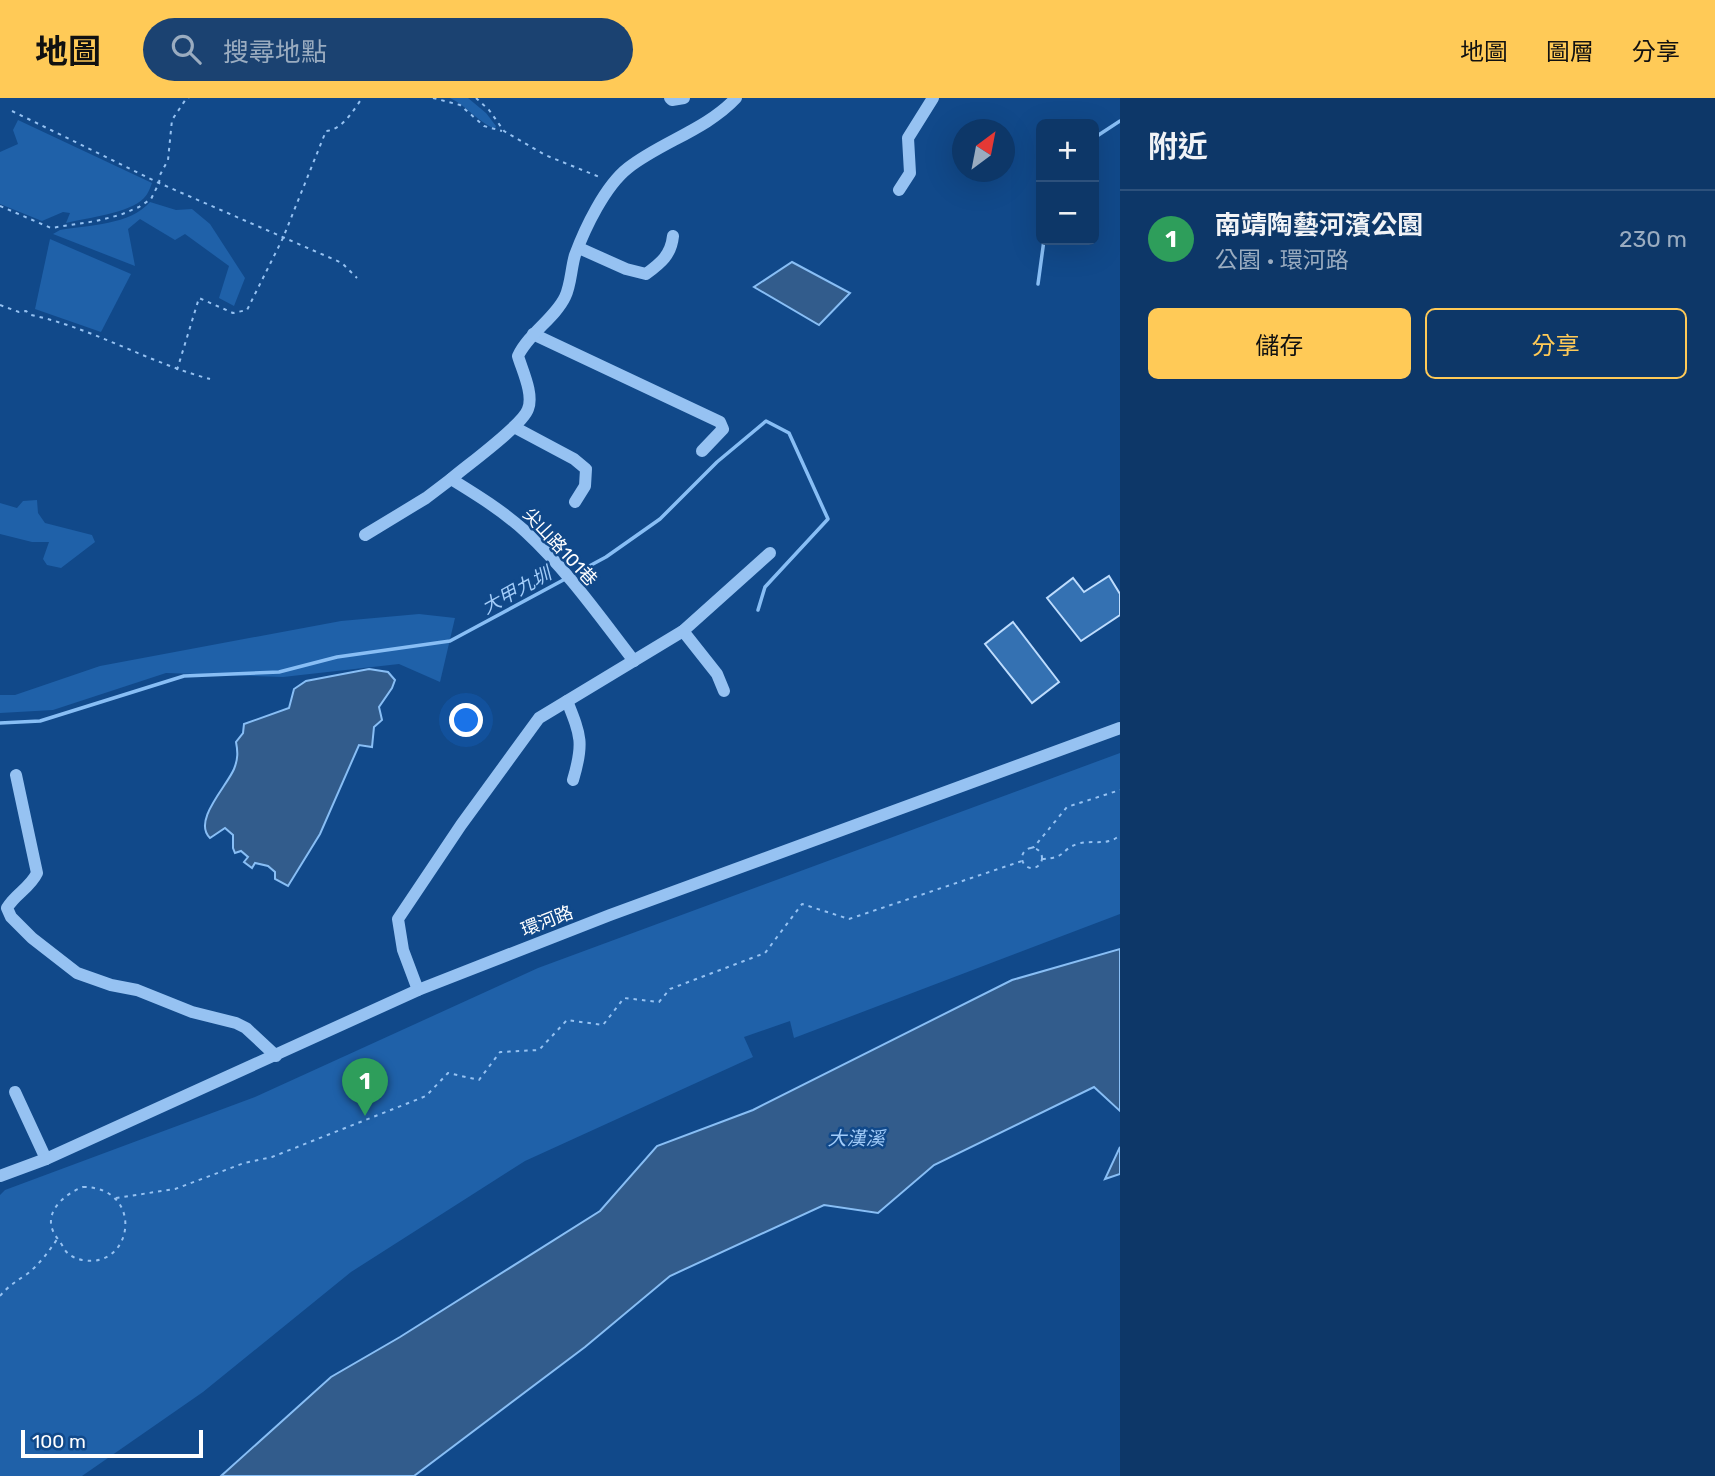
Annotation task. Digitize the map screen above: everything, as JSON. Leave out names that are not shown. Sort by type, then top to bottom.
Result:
[{"type":"street","points":[[670,98],[684,98]]},
{"type":"street","points":[[365,535],[426,498],[514,427],[528,410],[529,394],[518,356],[524,343],[565,297],[579,248],[612,183],[628,168],[726,109],[736,98]]},
{"type":"street","points":[[899,190],[910,173],[908,138],[933,98]]},
{"type":"street","points":[[579,248],[626,270],[646,274],[661,263],[672,249],[673,236]]},
{"type":"street","points":[[533,334],[720,422],[723,429],[702,451]]},
{"type":"street","points":[[514,427],[574,459],[586,469],[585,486],[575,502]]},
{"type":"street","name":"尖山路101巷","points":[[450,479],[499,509],[527,532],[568,577],[634,661]]},
{"type":"street","points":[[418,990],[403,950],[398,919],[461,825],[539,718],[683,631],[770,552]]},
{"type":"street","points":[[683,631],[717,674],[724,691]]},
{"type":"street","points":[[567,701],[580,735],[579,760],[573,780]]},
{"type":"street","name":"環河路","points":[[0,1176],[46,1159],[418,990],[610,915],[1120,729]]},
{"type":"street","points":[[16,775],[37,873],[33,882],[12,899],[7,908],[11,917],[32,938],[77,973],[111,985],[137,990],[191,1012],[236,1023],[246,1028],[276,1056]]},
{"type":"street","points":[[15,1092],[46,1159]]},
{"type":"path","points":[[0,206],[51,228],[120,215],[139,207],[151,199],[159,183],[168,160],[172,120],[189,98]]},
{"type":"path","points":[[177,370],[199,299],[233,313],[247,310],[283,238],[326,131],[333,131],[340,125],[362,98]]},
{"type":"path","points":[[433,98],[460,105],[484,126],[494,131],[504,131]]},
{"type":"path","points":[[476,98],[489,110],[504,131],[545,155],[612,183]]},
{"type":"path","points":[[12,111],[159,183],[342,263],[357,278]]},
{"type":"path","points":[[0,305],[19,312],[26,311],[177,370],[210,379]]},
{"type":"path","points":[[1042,859],[1039,865],[1033,868],[1026,867],[1022,861],[1023,853],[1034,847],[1067,807],[1120,790]]},
{"type":"path","points":[[1042,859],[1058,859],[1074,845],[1113,841],[1120,835]]},
{"type":"path","points":[[1031,848],[1038,850],[1042,859]]},
{"type":"path","points":[[116,1198],[175,1189],[244,1163],[272,1157],[426,1096],[448,1073],[479,1080],[500,1052],[539,1051],[567,1020],[603,1025],[624,998],[659,1002],[670,989],[765,953],[802,904],[849,919],[1022,861]]},
{"type":"path","points":[[94,1187],[106,1191],[116,1198],[123,1208],[125,1233],[112,1254],[88,1261],[76,1259],[65,1252],[58,1238],[53,1231],[55,1208],[62,1198],[72,1191],[94,1187]]},
{"type":"path","points":[[0,1296],[6,1288],[29,1273],[44,1258],[58,1238]]},
{"type":"shaded area","points":[[450,98],[468,98],[486,113],[496,126],[495,129],[462,105]]},
{"type":"shaded area","points":[[18,120],[152,183],[148,193],[129,208],[66,223],[70,213],[63,212],[42,221],[0,204],[0,152],[18,144],[13,130]]},
{"type":"shaded area","points":[[150,202],[176,210],[192,209],[210,224],[245,278],[234,306],[219,298],[229,266],[185,234],[175,240],[140,219],[128,229],[135,266],[53,234],[60,230],[120,220],[142,210]]},
{"type":"shaded area","points":[[50,239],[131,274],[101,332],[35,309]]},
{"type":"shaded area","points":[[37,500],[38,513],[45,523],[92,535],[95,542],[61,568],[47,565],[43,559],[49,542],[32,542],[0,534],[0,503],[17,508],[23,501]]},
{"type":"shaded area","points":[[419,614],[455,618],[440,682],[399,664],[283,677],[166,673],[53,710],[0,713],[0,695],[15,695],[100,666],[341,621]]},
{"type":"shaded area","points":[[1120,753],[1120,914],[794,1038],[790,1021],[744,1037],[753,1057],[525,1161],[351,1272],[203,1392],[82,1476],[0,1476],[0,1195],[5,1190],[255,1097],[538,968]]},
{"type":"water","points":[[792,262],[850,293],[819,325],[754,287]]},
{"type":"water","points":[[369,669],[388,672],[395,680],[379,707],[382,720],[374,727],[372,747],[359,745],[320,834],[288,886],[275,879],[275,872],[268,866],[255,863],[252,868],[244,862],[248,857],[241,851],[235,853],[233,835],[225,828],[210,838],[205,822],[234,769],[236,742],[243,733],[244,724],[289,708],[294,689],[306,681]]},
{"type":"water","name":"大漢溪","points":[[1120,949],[1120,1111],[1094,1087],[934,1165],[878,1213],[824,1205],[670,1276],[585,1347],[414,1476],[221,1476],[331,1377],[400,1337],[600,1211],[657,1146],[753,1110],[1012,980]]},
{"type":"water","points":[[1120,1147],[1120,1174],[1105,1179]]},
{"type":"building","points":[[1109,576],[1120,594],[1120,615],[1081,641],[1047,598],[1073,578],[1084,592]]},
{"type":"building","points":[[1013,622],[1059,682],[1032,703],[985,644]]},
{"type":"waterway","points":[[1099,135],[1120,121]]},
{"type":"waterway","points":[[1038,284],[1043,245]]},
{"type":"waterway","name":"大甲九圳","points":[[0,723],[40,721],[184,676],[279,672],[337,657],[450,641],[606,557],[660,519],[717,462],[766,421],[789,433],[828,519],[765,587],[758,610]]},
{"type":"place","name":"南靖陶藝河濱公園","points":[[365,1116]]}]
